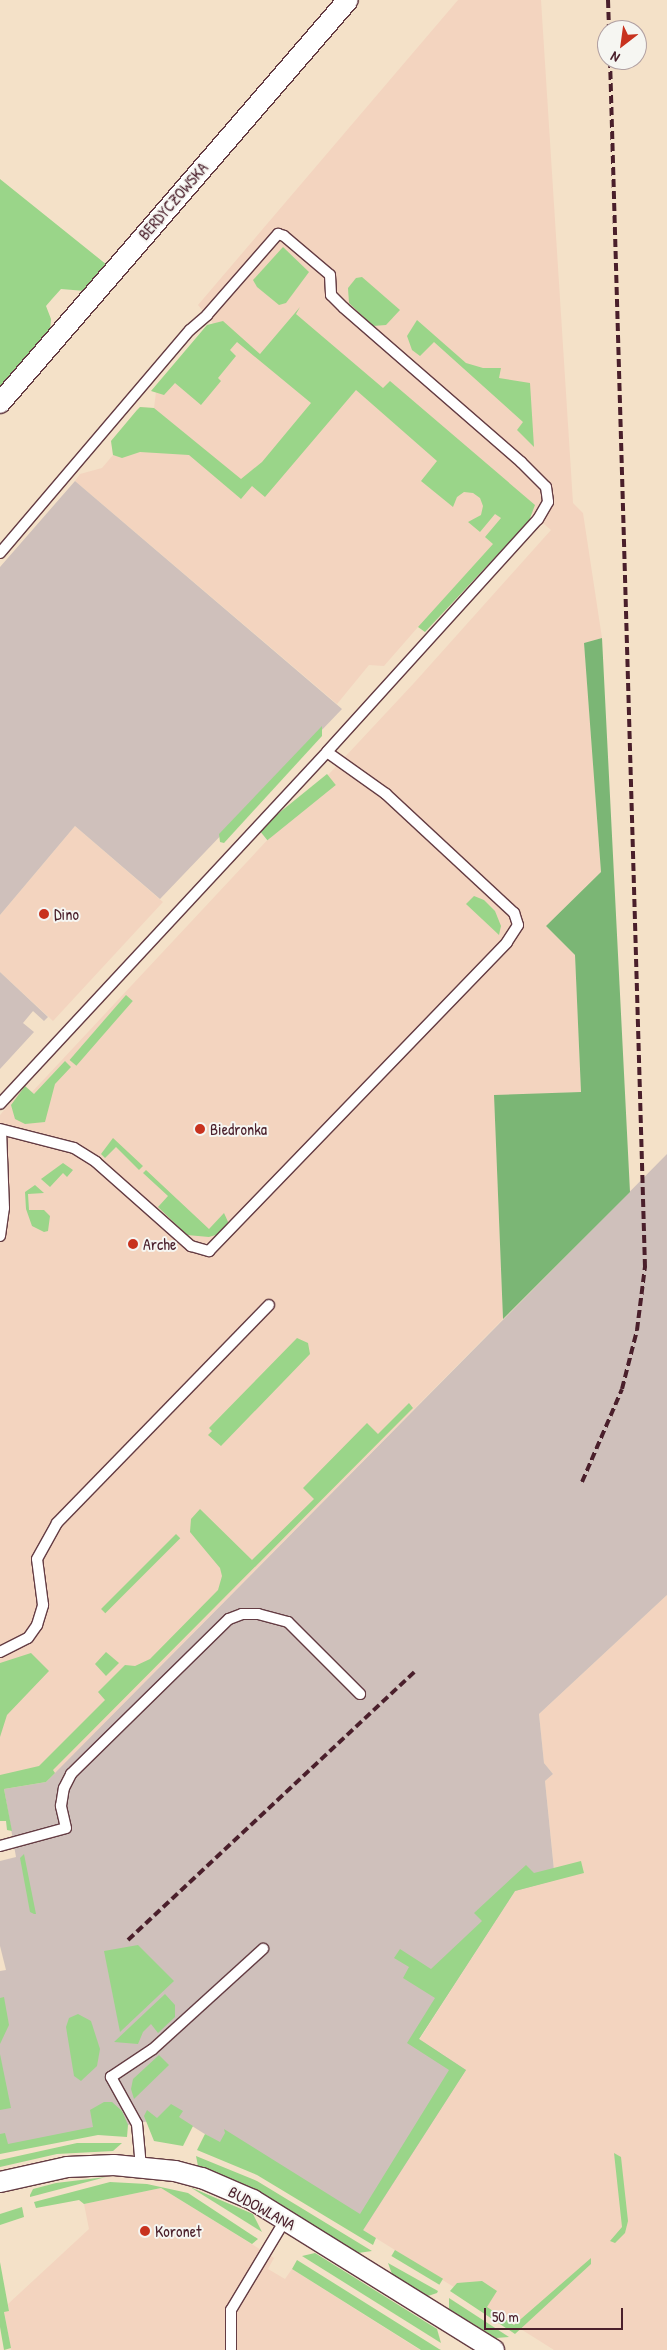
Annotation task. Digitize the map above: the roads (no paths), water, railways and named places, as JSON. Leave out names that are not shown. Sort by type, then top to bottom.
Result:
[{"type":"street","name":"BERDYCZOWSKA","points":[[0,403],[348,0]]},
{"type":"street","name":"BUDOWLANA","points":[[0,2182],[68,2167],[141,2166],[175,2171],[228,2188],[285,2220],[494,2350]]},
{"type":"lane","points":[[0,553],[190,330],[207,316],[274,236],[284,236],[330,275],[331,295],[521,462],[546,487],[548,502],[538,519],[327,752],[0,1104]]},
{"type":"lane","points":[[0,1236],[4,1208],[0,1130],[74,1148],[96,1162],[191,1246],[209,1251],[507,942],[518,925],[514,913],[386,794],[327,752]]},
{"type":"lane","points":[[0,1652],[28,1638],[37,1625],[43,1605],[37,1559],[57,1523],[269,1305]]},
{"type":"lane","points":[[0,1846],[66,1828],[61,1806],[64,1788],[71,1774],[236,1616],[258,1614],[288,1622],[360,1694]]},
{"type":"lane","points":[[141,2166],[137,2124],[111,2077],[153,2049],[263,1949]]},
{"type":"lane","points":[[232,2350],[231,2310],[285,2220]]},
{"type":"railway","points":[[608,0],[609,20]]},
{"type":"railway","points":[[582,1482],[622,1389],[637,1330],[645,1267],[610,70]]},
{"type":"railway","points":[[128,1940],[414,1672]]},
{"type":"place","name":"Dino","points":[[44,914]]},
{"type":"place","name":"Biedronka","points":[[200,1129]]},
{"type":"place","name":"Arche","points":[[133,1244]]},
{"type":"place","name":"Koronet","points":[[145,2231]]}]
